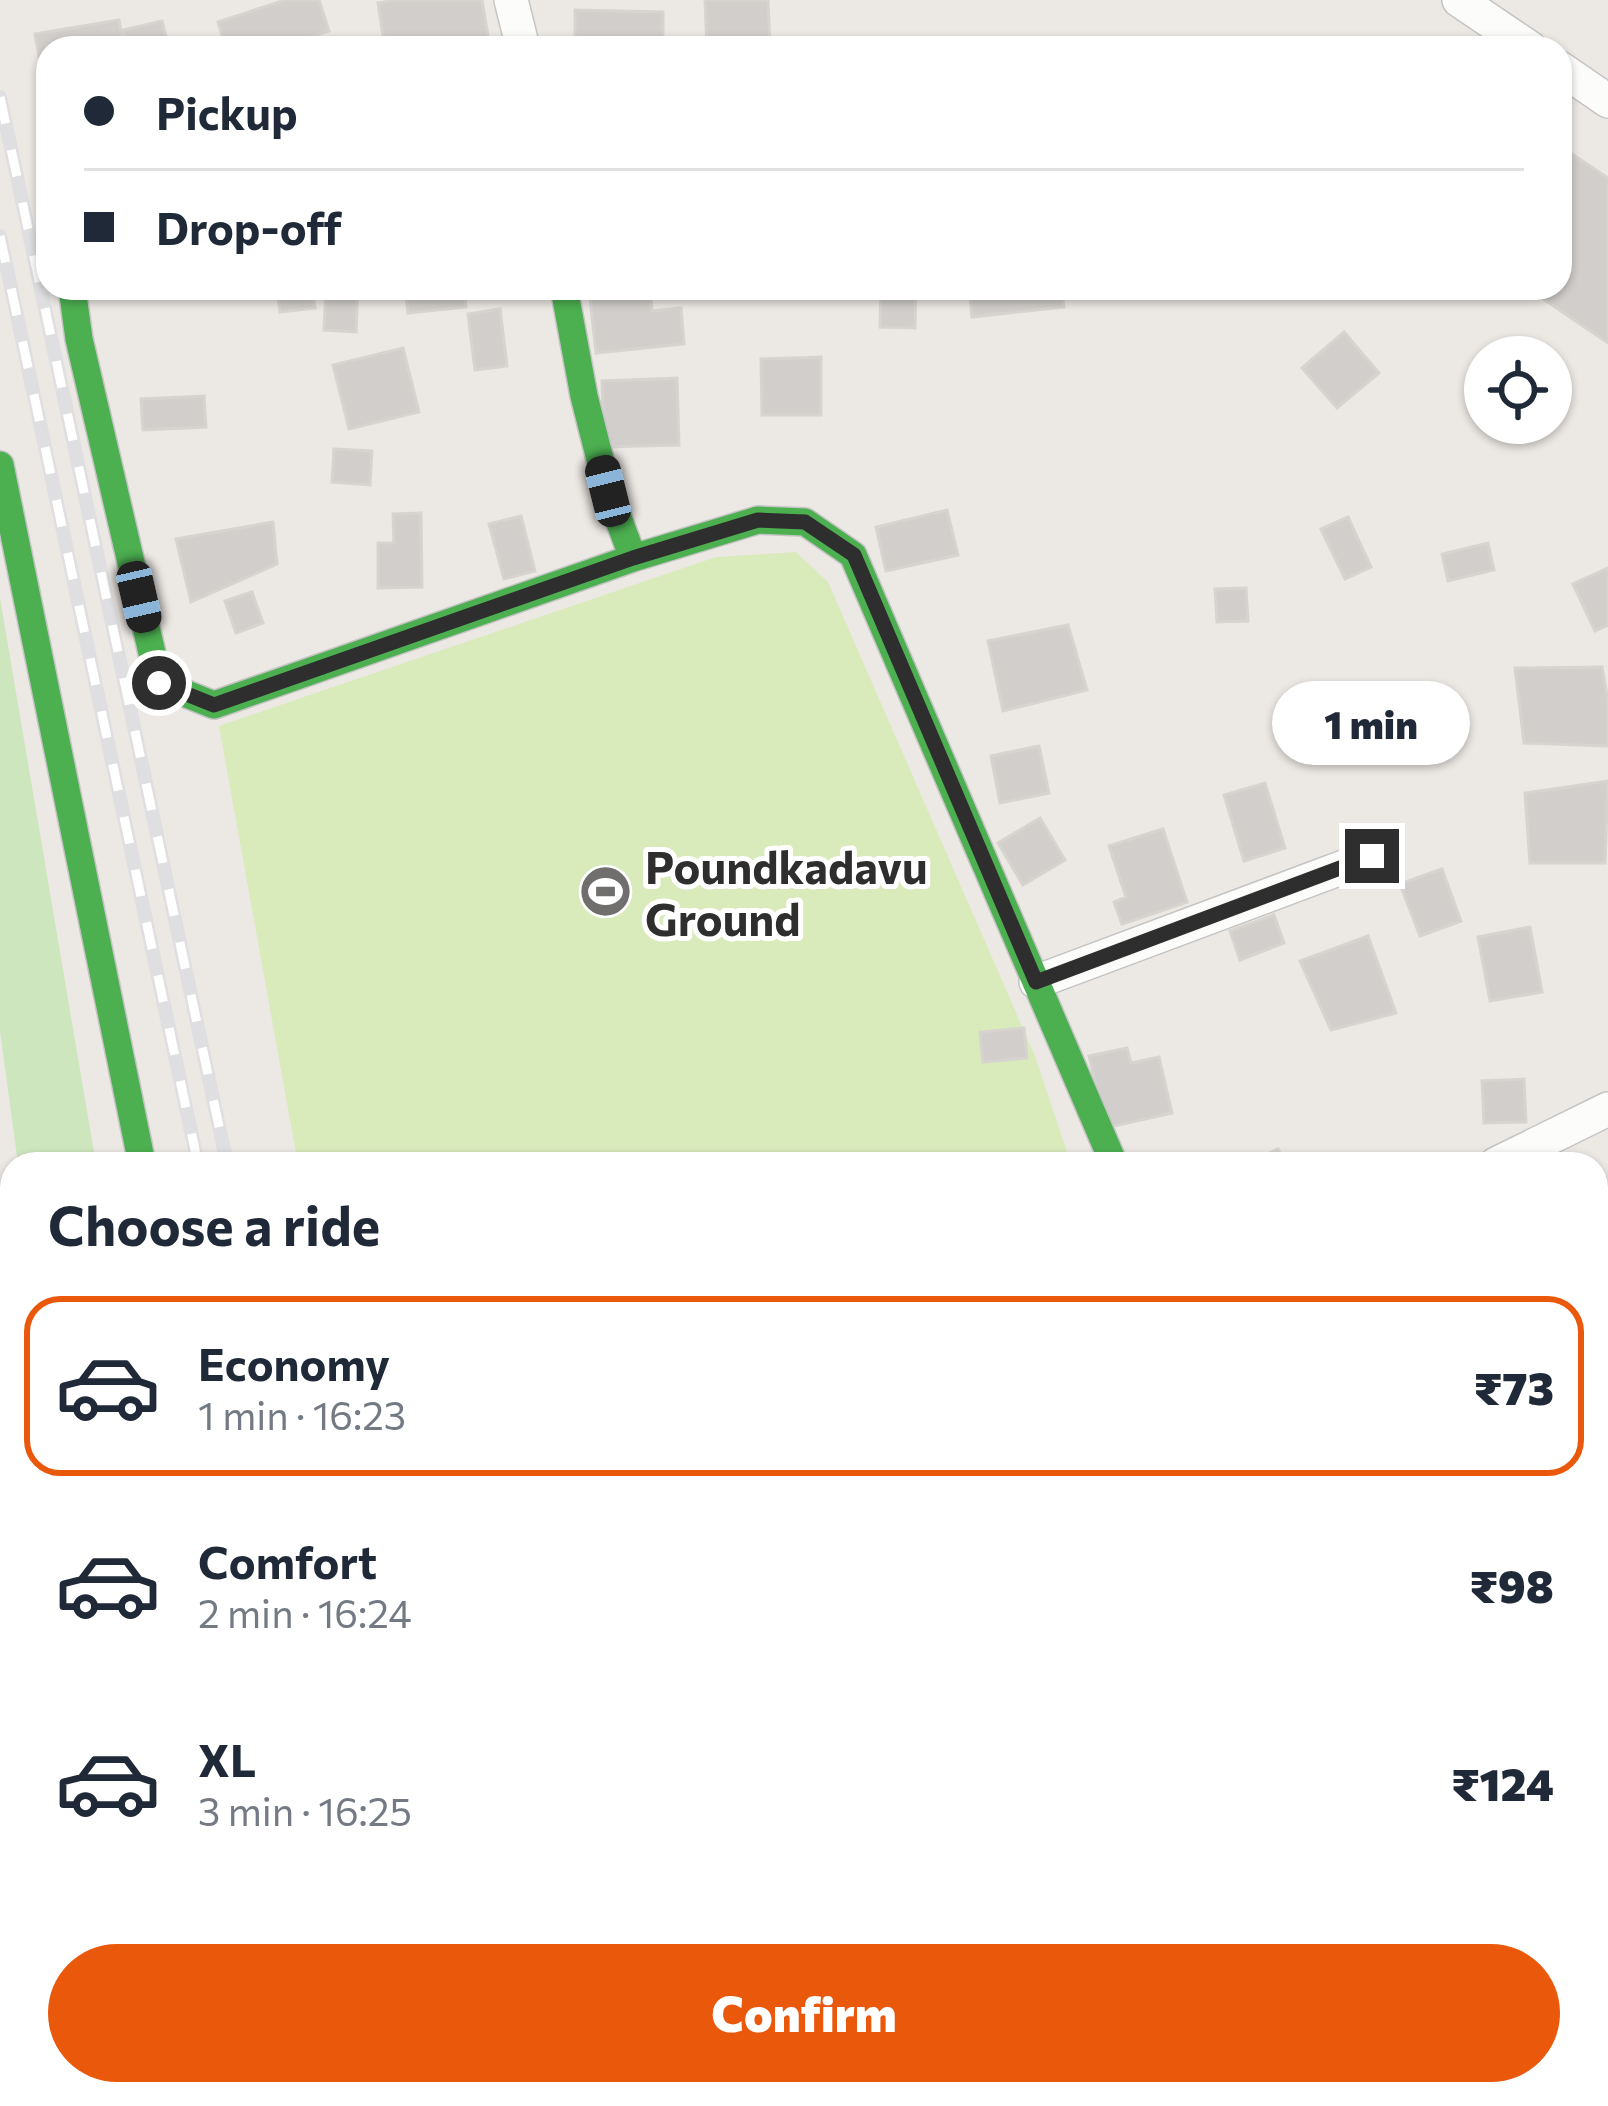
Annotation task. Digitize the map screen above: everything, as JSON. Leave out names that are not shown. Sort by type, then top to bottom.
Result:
[{"type":"street","points":[[512,0],[521,36]]},
{"type":"street","points":[[1459,0],[1512,36]]},
{"type":"street","points":[[1572,76],[1608,101]]},
{"type":"street","points":[[74,300],[159,683],[214,705],[633,558],[758,520],[805,522],[854,555],[1109,1152]]},
{"type":"street","points":[[566,300],[608,491],[633,558]]},
{"type":"street","points":[[0,465],[140,1152]]},
{"type":"street","points":[[1036,982],[1372,856]]},
{"type":"street","points":[[1520,1152],[1608,1109]]},
{"type":"green space","name":"Poundkadavu Ground","points":[[796,552],[828,582],[1035,1056],[1067,1152],[296,1152],[219,726],[716,557]]},
{"type":"green space","points":[[0,598],[94,1152],[16,1152],[0,1031]]},
{"type":"building","points":[[285,0],[319,0],[329,31],[313,36],[222,36],[218,22]]},
{"type":"building","points":[[482,0],[488,36],[383,36],[378,3]]},
{"type":"building","points":[[705,0],[768,0],[770,36],[706,36]]},
{"type":"building","points":[[575,10],[663,12],[663,36],[575,36]]},
{"type":"building","points":[[119,20],[122,36],[36,40],[35,34]]},
{"type":"building","points":[[162,21],[166,36],[125,36],[123,30]]},
{"type":"building","points":[[1572,154],[1608,178],[1608,343],[1545,300],[1572,300]]},
{"type":"building","points":[[278,300],[314,300],[315,308],[280,312]]},
{"type":"building","points":[[325,300],[357,300],[356,332],[324,330]]},
{"type":"building","points":[[406,300],[465,300],[466,307],[408,313]]},
{"type":"building","points":[[590,300],[651,300],[652,311],[681,308],[684,344],[596,353]]},
{"type":"building","points":[[881,300],[916,300],[915,328],[880,327]]},
{"type":"building","points":[[970,300],[1063,300],[1064,307],[972,317]]},
{"type":"building","points":[[500,309],[507,366],[475,370],[468,314]]},
{"type":"building","points":[[1344,332],[1379,373],[1337,408],[1302,368]]},
{"type":"building","points":[[403,348],[419,412],[349,429],[333,365]]},
{"type":"building","points":[[821,357],[821,415],[762,415],[761,359]]},
{"type":"building","points":[[677,378],[679,445],[604,447],[602,381]]},
{"type":"building","points":[[204,396],[206,427],[143,430],[141,399]]},
{"type":"building","points":[[334,449],[372,451],[370,485],[332,482]]},
{"type":"building","points":[[947,510],[958,555],[886,571],[876,527]]},
{"type":"building","points":[[421,513],[422,587],[378,588],[378,543],[394,543],[393,514]]},
{"type":"building","points":[[521,516],[535,571],[504,579],[489,524]]},
{"type":"building","points":[[1348,517],[1371,567],[1345,579],[1321,529]]},
{"type":"building","points":[[273,522],[277,564],[191,602],[176,539]]},
{"type":"building","points":[[1488,543],[1494,570],[1448,581],[1442,554]]},
{"type":"building","points":[[1608,568],[1608,625],[1595,631],[1573,584]]},
{"type":"building","points":[[1246,588],[1248,621],[1217,622],[1215,589]]},
{"type":"building","points":[[252,592],[263,623],[236,633],[225,601]]},
{"type":"building","points":[[1068,625],[1087,690],[1003,711],[988,641]]},
{"type":"building","points":[[1602,667],[1608,746],[1524,743],[1515,668]]},
{"type":"building","points":[[1039,746],[1049,793],[1000,803],[991,756]]},
{"type":"building","points":[[1608,781],[1605,863],[1530,863],[1525,793]]},
{"type":"building","points":[[1265,783],[1285,848],[1244,861],[1224,795]]},
{"type":"building","points":[[1040,818],[1065,860],[1023,885],[998,843]]},
{"type":"building","points":[[1163,829],[1187,902],[1122,924],[1114,902],[1126,897],[1109,846]]},
{"type":"building","points":[[1442,869],[1461,921],[1420,936],[1400,884]]},
{"type":"building","points":[[1274,915],[1284,943],[1240,960],[1230,931]]},
{"type":"building","points":[[1530,927],[1542,992],[1490,1001],[1478,937]]},
{"type":"building","points":[[1368,936],[1396,1013],[1331,1030],[1300,961]]},
{"type":"building","points":[[1024,1028],[1027,1058],[983,1062],[980,1032]]},
{"type":"building","points":[[1127,1048],[1131,1063],[1159,1057],[1172,1113],[1105,1128],[1089,1056]]},
{"type":"building","points":[[1524,1079],[1526,1122],[1484,1123],[1482,1081]]},
{"type":"railway","points":[[0,97],[36,266]]},
{"type":"railway","points":[[0,236],[195,1152]]},
{"type":"railway","points":[[43,300],[224,1152]]},
{"type":"traffic: fast","points":[[74,300],[159,683],[214,705],[633,558]]},
{"type":"traffic: fast","points":[[566,300],[608,491],[633,558],[758,520],[805,522],[853,555],[1109,1152]]},
{"type":"traffic: fast","points":[[0,465],[140,1152]]},
{"type":"place","name":"Poundkadavu Ground","points":[[606,891]]},
{"type":"route","points":[[159,683],[214,705],[633,558],[758,520],[805,522],[854,555],[1036,982],[1372,856]]}]
